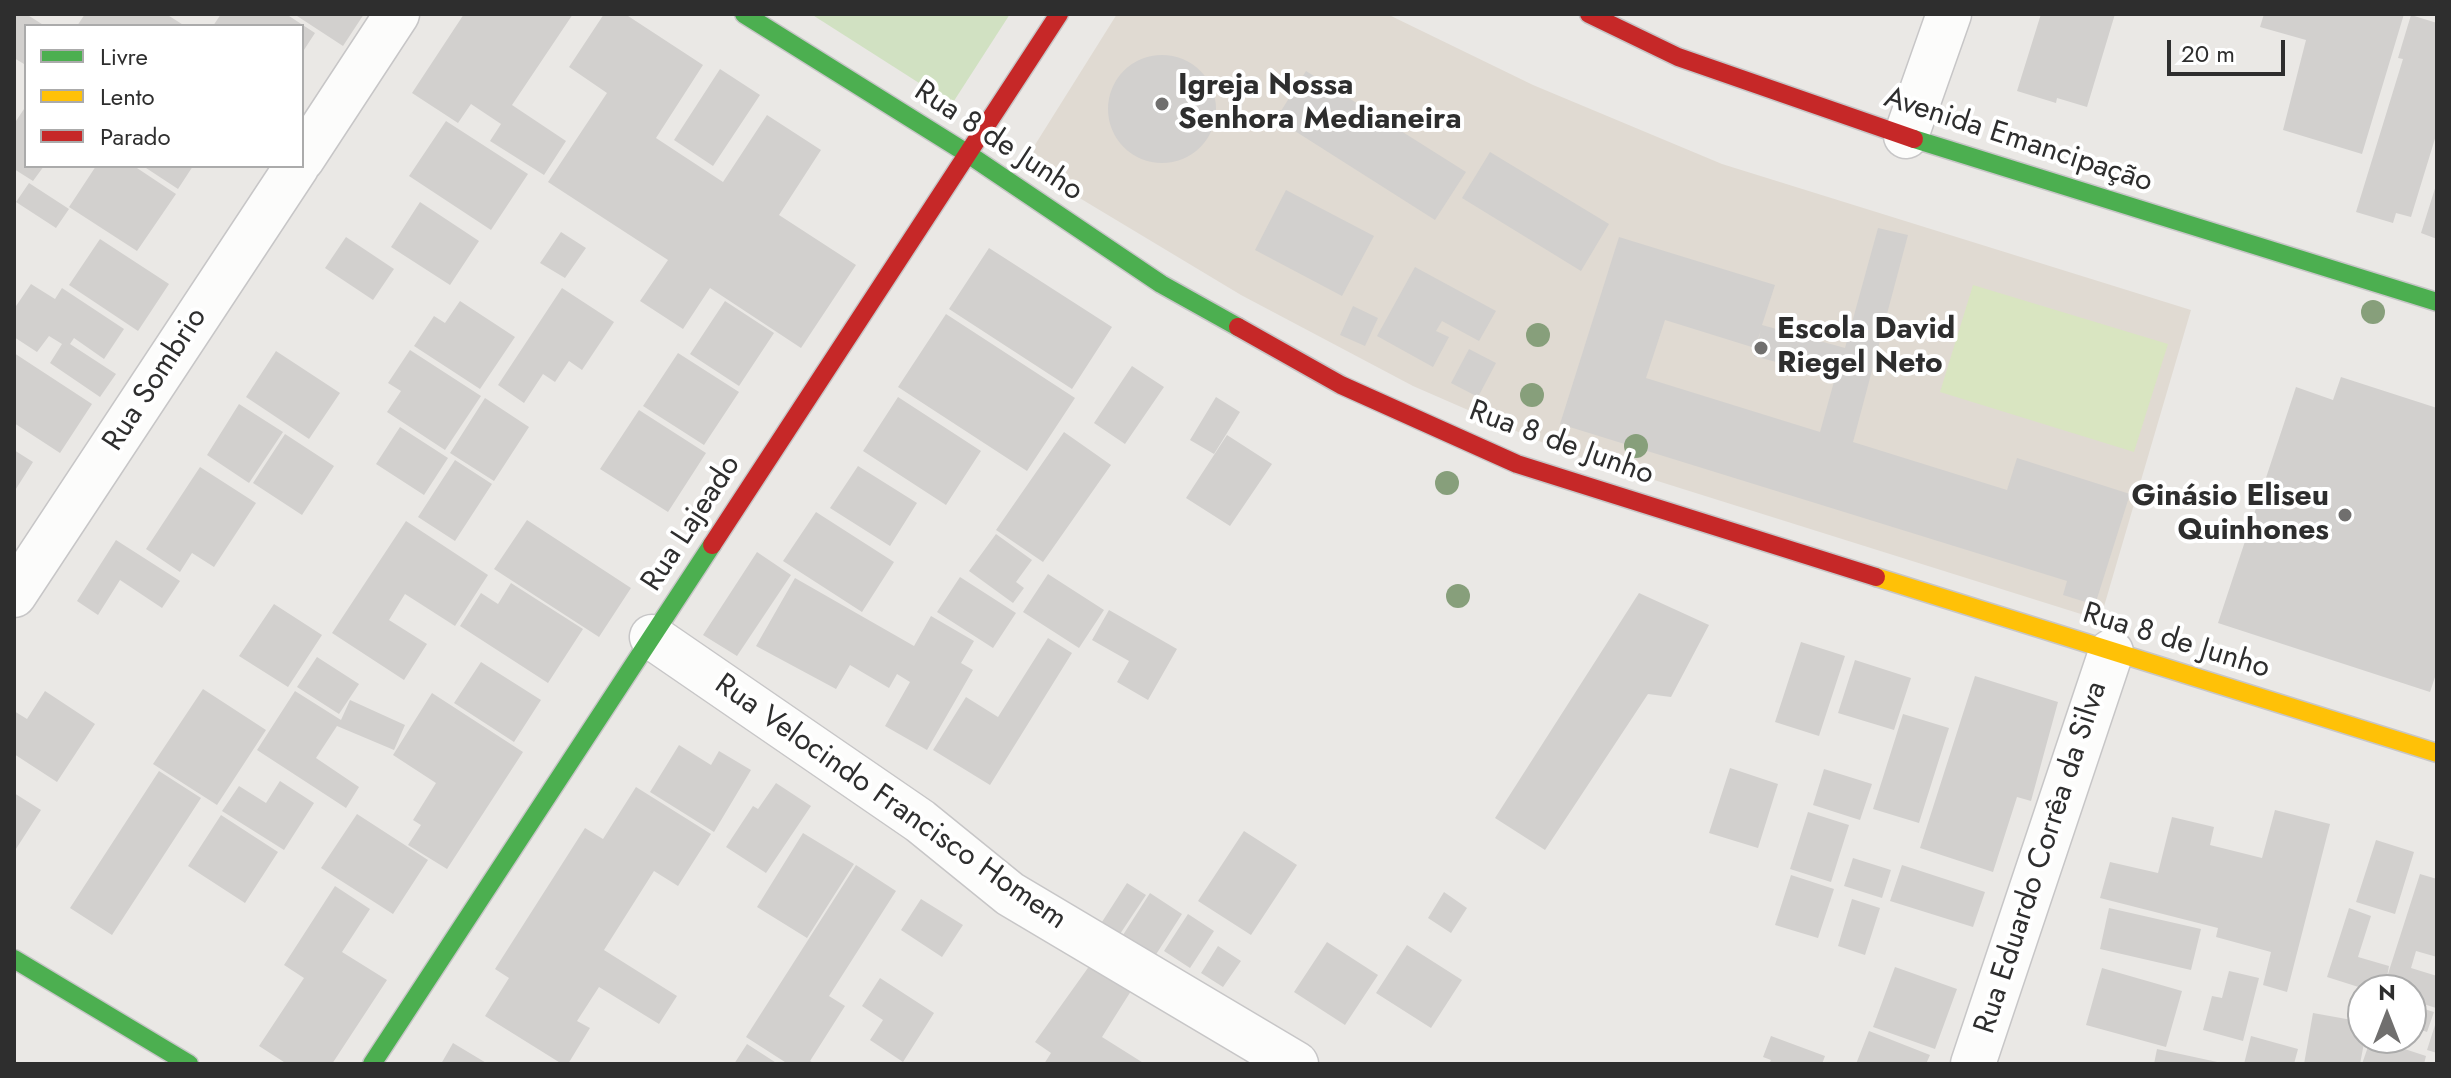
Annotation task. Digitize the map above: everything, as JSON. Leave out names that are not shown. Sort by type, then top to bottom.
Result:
[{"type":"street","points":[[304,156],[397,14]]},
{"type":"street","name":"Rua 8 de Junho","points":[[744,14],[968,154],[1161,284],[1314,370],[1517,464],[2437,753]]},
{"type":"street","name":"Rua Lajeado","points":[[372,1064],[1059,14]]},
{"type":"street","name":"Avenida Emancipação","points":[[1589,14],[1678,57],[1906,136],[2437,302]]},
{"type":"street","points":[[1906,136],[1949,14]]},
{"type":"street","name":"Rua Sombrio","points":[[14,595],[296,168]]},
{"type":"street","name":"Rua Velocindo Francisco Homem","points":[[652,637],[920,821],[1010,894],[1296,1064]]},
{"type":"street","name":"Rua Eduardo Corrêa da Silva","points":[[1973,1064],[2111,652]]},
{"type":"street","points":[[14,959],[189,1064]]},
{"type":"shaded area","name":"Escola David Riegel Neto","points":[[1117,14],[1387,14],[1533,85],[1722,164],[2191,310],[2100,620],[1562,451],[1413,386],[1241,295],[1023,164]]},
{"type":"green space","points":[[811,14],[1010,14],[952,104]]},
{"type":"green space","points":[[1973,285],[2168,344],[2134,452],[1940,392]]},
{"type":"building","points":[[14,14],[26,14],[42,24],[24,24],[24,64],[14,58]]},
{"type":"building","points":[[85,14],[166,14],[182,24],[78,24]]},
{"type":"building","points":[[221,14],[286,14],[301,24],[214,24]]},
{"type":"building","points":[[294,14],[364,14],[343,46]]},
{"type":"building","points":[[464,14],[573,14],[512,105],[566,141],[544,175],[490,141],[501,124],[471,104],[458,123],[412,93]]},
{"type":"building","points":[[604,14],[625,14],[703,65],[656,138],[723,182],[767,115],[821,150],[779,215],[856,265],[801,348],[710,288],[683,329],[640,301],[668,260],[548,182],[607,93],[569,67]]},
{"type":"building","points":[[2041,14],[2115,14],[2087,107],[2057,98],[2056,103],[2017,91]]},
{"type":"building","points":[[2264,14],[2404,14],[2362,154],[2283,130],[2306,40],[2260,27]]},
{"type":"building","points":[[2411,15],[2437,23],[2437,132],[2411,217],[2396,213],[2393,223],[2356,212],[2403,59],[2398,58]]},
{"type":"building","points":[[304,26],[315,33],[304,50]]},
{"type":"building","name":"Igreja Nossa Senhora Medianeira","points":[[1162,55],[1183,59],[1200,71],[1212,88],[1216,109],[1212,130],[1200,147],[1183,159],[1162,163],[1141,159],[1124,147],[1112,130],[1108,109],[1112,88],[1124,71],[1141,59]]},
{"type":"building","points":[[720,69],[760,95],[713,166],[674,140]]},
{"type":"building","points":[[1306,71],[1466,172],[1435,220],[1276,119]]},
{"type":"building","points":[[24,109],[24,168],[43,168],[33,181],[14,169],[14,124]]},
{"type":"building","points":[[446,121],[528,174],[491,230],[409,176]]},
{"type":"building","points":[[1490,152],[1609,224],[1581,271],[1462,198]]},
{"type":"building","points":[[95,168],[137,168],[176,194],[137,251],[69,207]]},
{"type":"building","points":[[146,168],[192,168],[178,189]]},
{"type":"building","points":[[2437,182],[2437,239],[2421,233]]},
{"type":"building","points":[[29,183],[69,209],[56,228],[16,202]]},
{"type":"building","points":[[1286,190],[1374,236],[1342,296],[1255,250]]},
{"type":"building","points":[[420,202],[479,241],[450,285],[391,247]]},
{"type":"building","points":[[1878,228],[1908,235],[1853,442],[2007,490],[2017,458],[2130,494],[2095,605],[2063,595],[2067,581],[1560,424],[1619,237],[1775,285],[1762,325],[1845,348]],"holes":[[[1665,320],[1755,348],[1761,330],[1754,356],[1835,378],[1820,432],[1646,378]]]},
{"type":"building","points":[[561,232],[586,248],[565,278],[540,263]]},
{"type":"building","points":[[346,237],[394,269],[373,300],[325,268]]},
{"type":"building","points":[[100,239],[169,284],[138,331],[69,285]]},
{"type":"building","points":[[989,248],[1112,327],[1072,389],[949,309]]},
{"type":"building","points":[[1415,267],[1496,311],[1479,341],[1442,321],[1436,331],[1449,337],[1433,367],[1377,336]]},
{"type":"building","points":[[31,284],[55,299],[62,288],[124,329],[104,359],[74,338],[70,344],[116,374],[100,397],[50,363],[62,344],[49,336],[37,352],[14,337],[14,309]]},
{"type":"building","points":[[562,288],[614,322],[582,370],[569,361],[555,382],[543,374],[524,403],[498,385]]},
{"type":"building","points":[[460,301],[515,337],[480,389],[414,346],[434,316],[445,323]]},
{"type":"building","points":[[725,301],[774,333],[739,386],[690,354]]},
{"type":"building","points":[[1353,306],[1378,318],[1365,346],[1340,335]]},
{"type":"building","points":[[946,314],[1075,398],[1027,471],[898,387]]},
{"type":"building","points":[[1469,349],[1496,363],[1478,397],[1451,383]]},
{"type":"building","points":[[410,350],[481,396],[445,450],[387,412],[401,391],[388,383]]},
{"type":"building","points":[[276,351],[340,393],[309,439],[246,397]]},
{"type":"building","points":[[14,353],[92,404],[60,453],[14,423]]},
{"type":"building","points":[[678,353],[739,392],[704,445],[643,406]]},
{"type":"building","points":[[1132,366],[1164,387],[1125,444],[1094,423]]},
{"type":"building","name":"Ginásio Eliseu Quinhones","points":[[2341,377],[2437,408],[2437,671],[2430,692],[2218,623],[2296,387],[2333,400]]},
{"type":"building","points":[[898,397],[981,451],[946,505],[863,451]]},
{"type":"building","points":[[1216,397],[1240,412],[1214,454],[1190,440]]},
{"type":"building","points":[[485,398],[529,427],[494,481],[450,453]]},
{"type":"building","points":[[239,404],[283,432],[249,483],[207,455]]},
{"type":"building","points":[[639,410],[706,453],[668,512],[600,469]]},
{"type":"building","points":[[400,427],[448,458],[424,495],[376,464]]},
{"type":"building","points":[[1064,432],[1111,465],[1043,562],[996,530]]},
{"type":"building","points":[[285,434],[334,466],[302,515],[253,483]]},
{"type":"building","points":[[1227,435],[1272,464],[1230,526],[1186,498]]},
{"type":"building","points":[[14,450],[33,462],[14,492]]},
{"type":"building","points":[[455,460],[492,484],[455,541],[418,517]]},
{"type":"building","points":[[858,466],[917,503],[890,546],[830,508]]},
{"type":"building","points":[[200,467],[256,503],[214,567],[192,553],[180,572],[146,549]]},
{"type":"building","points":[[816,512],[894,562],[862,612],[783,561]]},
{"type":"building","points":[[527,520],[631,588],[599,637],[494,569]]},
{"type":"building","points":[[406,521],[488,575],[455,626],[405,594],[389,620],[427,644],[404,680],[332,633]]},
{"type":"building","points":[[996,534],[1032,560],[1016,582],[1024,588],[1013,603],[969,571]]},
{"type":"building","points":[[116,540],[180,581],[162,608],[120,580],[98,615],[77,601]]},
{"type":"building","points":[[757,552],[791,575],[737,656],[703,635]]},
{"type":"building","points":[[1048,574],[1104,610],[1079,648],[1023,612]]},
{"type":"building","points":[[960,577],[1016,613],[993,648],[937,612]]},
{"type":"building","points":[[795,578],[914,646],[931,616],[974,641],[961,663],[973,670],[927,750],[885,726],[910,682],[897,674],[889,688],[850,665],[836,689],[756,646]]},
{"type":"building","points":[[511,583],[583,629],[548,683],[460,626],[481,593],[498,604]]},
{"type":"building","points":[[1639,593],[1709,625],[1671,697],[1648,694],[1545,850],[1495,818]]},
{"type":"building","points":[[274,604],[322,635],[288,687],[239,656]]},
{"type":"building","points":[[1109,610],[1177,649],[1148,700],[1117,682],[1129,661],[1092,640]]},
{"type":"building","points":[[1048,638],[1072,653],[990,785],[933,750],[966,697],[998,717]]},
{"type":"building","points":[[1801,642],[1845,656],[1819,736],[1775,722]]},
{"type":"building","points":[[317,657],[359,684],[339,714],[297,687]]},
{"type":"building","points":[[1855,660],[1911,678],[1894,730],[1838,713]]},
{"type":"building","points":[[481,662],[541,700],[514,742],[454,703]]},
{"type":"building","points":[[1975,676],[2058,702],[2031,801],[2017,797],[1993,872],[1920,848]]},
{"type":"building","points":[[203,689],[266,730],[217,805],[153,764]]},
{"type":"building","points":[[45,691],[95,724],[57,782],[14,754],[14,711],[27,719]]},
{"type":"building","points":[[295,691],[341,720],[350,700],[405,725],[394,750],[337,726],[316,758],[359,787],[346,808],[257,750]]},
{"type":"building","points":[[432,693],[523,752],[447,869],[408,845],[421,825],[413,820],[436,783],[393,755]]},
{"type":"building","points":[[1903,714],[1949,728],[1919,823],[1873,809]]},
{"type":"building","points":[[679,745],[711,765],[719,751],[751,770],[714,832],[650,792]]},
{"type":"building","points":[[1730,768],[1778,784],[1758,848],[1709,833]]},
{"type":"building","points":[[1824,769],[1872,784],[1860,820],[1813,805]]},
{"type":"building","points":[[159,771],[201,798],[112,935],[70,908]]},
{"type":"building","points":[[280,781],[314,803],[284,850],[222,811],[239,786],[266,803]]},
{"type":"building","points":[[776,783],[811,806],[766,873],[726,847],[753,806],[758,809]]},
{"type":"building","points":[[636,787],[711,834],[678,886],[654,871],[604,950],[677,996],[659,1024],[599,987],[577,1021],[590,1028],[568,1064],[562,1064],[485,1016],[509,978],[495,969],[585,828],[603,839]]},
{"type":"building","points":[[14,793],[41,810],[14,852]]},
{"type":"building","points":[[2275,810],[2330,824],[2287,992],[2263,985],[2271,952],[2216,937],[2218,928],[2100,898],[2110,862],[2158,873],[2172,817],[2214,827],[2210,845],[2262,858]]},
{"type":"building","points":[[1808,812],[1849,825],[1831,882],[1790,869]]},
{"type":"building","points":[[357,814],[428,860],[393,914],[321,868]]},
{"type":"building","points":[[221,815],[278,852],[245,903],[188,866]]},
{"type":"building","points":[[1244,831],[1297,865],[1251,935],[1198,901]]},
{"type":"building","points":[[803,833],[854,864],[807,938],[757,907]]},
{"type":"building","points":[[2376,840],[2414,852],[2395,914],[2356,902]]},
{"type":"building","points":[[1853,858],[1891,870],[1882,898],[1844,886]]},
{"type":"building","points":[[856,865],[896,891],[829,996],[845,1006],[810,1061],[815,1064],[788,1064],[746,1037]]},
{"type":"building","points":[[1902,865],[1985,892],[1973,927],[1890,901]]},
{"type":"building","points":[[2420,874],[2437,879],[2437,957],[2416,951],[2411,968],[2437,976],[2436,1008],[2427,1005],[2427,974],[2388,974]]},
{"type":"building","points":[[1791,875],[1834,889],[1818,938],[1775,925]]},
{"type":"building","points":[[1127,883],[1146,895],[1118,937],[1100,925]]},
{"type":"building","points":[[335,886],[370,909],[342,952],[387,980],[332,1064],[287,1064],[259,1046],[304,978],[284,965]]},
{"type":"building","points":[[1444,892],[1467,908],[1451,933],[1428,918]]},
{"type":"building","points":[[1150,893],[1182,914],[1155,956],[1123,935]]},
{"type":"building","points":[[921,899],[963,925],[942,957],[901,930]]},
{"type":"building","points":[[1852,899],[1880,908],[1865,955],[1838,946]]},
{"type":"building","points":[[2109,908],[2201,929],[2191,970],[2100,949]]},
{"type":"building","points":[[2349,908],[2371,916],[2358,957],[2389,966],[2388,974],[2347,974],[2347,983],[2327,977]]},
{"type":"building","points":[[1188,914],[1214,931],[1190,968],[1164,951]]},
{"type":"building","points":[[1327,942],[1378,975],[1345,1025],[1294,992]]},
{"type":"building","points":[[1407,945],[1462,980],[1431,1028],[1376,993]]},
{"type":"building","points":[[1218,946],[1241,961],[1223,987],[1201,973]]},
{"type":"building","points":[[1090,965],[1131,991],[1102,1037],[1145,1064],[1044,1064],[1051,1053],[1035,1042]]},
{"type":"building","points":[[1895,967],[1957,989],[1935,1049],[1873,1027]]},
{"type":"building","points":[[2102,968],[2182,991],[2166,1047],[2086,1025]]},
{"type":"building","points":[[2229,971],[2259,978],[2243,1041],[2203,1030],[2212,996],[2222,998]]},
{"type":"building","points":[[880,978],[934,1013],[903,1062],[870,1040],[883,1020],[862,1006]]},
{"type":"building","points":[[2427,1010],[2434,1012],[2427,1032]]},
{"type":"building","points":[[2313,1013],[2347,1019],[2347,1054],[2362,1054],[2360,1064],[2304,1064]]},
{"type":"building","points":[[2436,1022],[2437,1022],[2437,1053],[2427,1050]]},
{"type":"building","points":[[1869,1031],[1930,1055],[1926,1064],[1856,1064]]},
{"type":"building","points":[[1771,1036],[1825,1056],[1822,1064],[1769,1064],[1771,1060],[1763,1057]]},
{"type":"building","points":[[2251,1036],[2298,1049],[2294,1064],[2244,1064]]},
{"type":"building","points":[[453,1043],[488,1064],[441,1064]]},
{"type":"building","points":[[747,1044],[778,1064],[734,1064]]},
{"type":"building","points":[[2157,1049],[2222,1063],[2222,1064],[2154,1064]]},
{"type":"building","points":[[2365,1054],[2426,1056],[2424,1064],[2362,1064]]},
{"type":"traffic: fast","points":[[744,14],[968,154],[1161,284],[1238,327]]},
{"type":"traffic: fast","points":[[1914,139],[2437,302]]},
{"type":"traffic: fast","points":[[372,1064],[712,545]]},
{"type":"traffic: fast","points":[[14,959],[189,1064]]},
{"type":"traffic: slow","points":[[1876,577],[2437,753]]},
{"type":"traffic: jam","points":[[712,545],[1059,14]]},
{"type":"traffic: jam","points":[[1589,14],[1678,57],[1914,139]]},
{"type":"traffic: jam","points":[[1238,327],[1341,385],[1517,464],[1876,577]]},
{"type":"place","name":"Igreja Nossa Senhora Medianeira","points":[[1162,104]]},
{"type":"place","name":"Escola David Riegel Neto","points":[[1761,348]]},
{"type":"place","name":"Ginásio Eliseu Quinhones","points":[[2345,515]]}]
